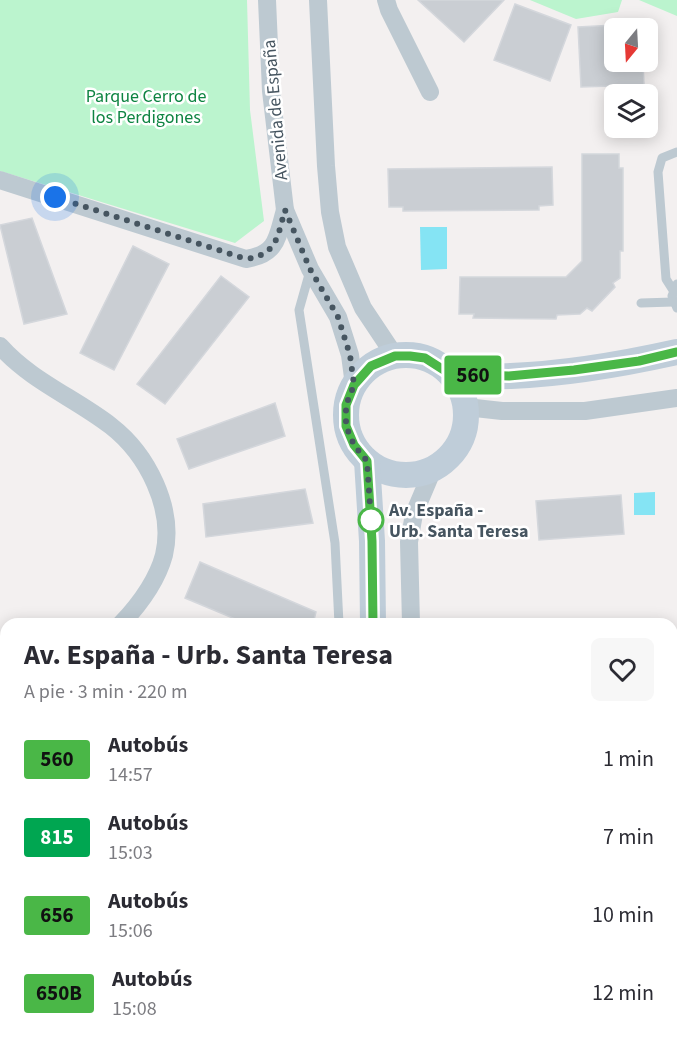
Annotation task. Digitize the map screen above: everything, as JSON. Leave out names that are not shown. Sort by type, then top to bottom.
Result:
[{"type":"main road","points":[[450,374],[466,407],[465,432],[453,454],[434,469],[411,476],[387,473],[367,461],[354,445],[346,426],[346,405],[354,385],[371,366],[395,356],[425,358],[450,374],[509,376],[639,361],[677,352]]},
{"type":"main road","points":[[367,461],[372,541],[373,618]]},
{"type":"street","name":"Avenida de España","points":[[267,0],[271,91],[285,210],[310,269],[338,317],[350,355],[354,385]]},
{"type":"street","points":[[318,0],[326,166],[330,212],[337,247],[363,308],[395,356]]},
{"type":"street","points":[[386,0],[430,92]]},
{"type":"street","points":[[0,180],[246,259],[261,257],[274,246],[285,210]]},
{"type":"street","points":[[0,346],[26,370],[112,426],[128,441],[151,474],[159,492],[163,510],[164,554],[156,576],[144,596],[126,618]]},
{"type":"street","points":[[466,407],[502,411],[585,411],[677,398]]},
{"type":"street","points":[[411,618],[409,542],[414,514],[434,469]]},
{"type":"lane","points":[[640,303],[675,305],[675,287],[666,279],[658,172],[662,158],[677,152]]},
{"type":"lane","points":[[310,269],[299,310],[335,543],[339,618]]},
{"type":"green space","name":"Parque Cerro de los Perdigones","points":[[0,0],[247,0],[250,110],[264,221],[235,243],[0,171]]},
{"type":"green space","points":[[530,0],[622,0],[618,12],[576,19]]},
{"type":"green space","points":[[639,0],[677,0],[677,16]]},
{"type":"water","points":[[420,227],[447,227],[447,269],[421,270]]},
{"type":"water","points":[[655,492],[655,515],[634,515],[634,493]]},
{"type":"building","points":[[418,0],[504,0],[464,42]]},
{"type":"building","points":[[515,4],[571,25],[550,81],[494,60]]},
{"type":"building","points":[[604,26],[604,72],[643,72],[644,84],[604,84],[604,86],[581,87],[578,27]]},
{"type":"building","points":[[582,154],[619,154],[619,168],[623,168],[623,251],[620,251],[620,278],[613,283],[615,287],[592,311],[587,308],[580,314],[557,315],[556,319],[473,318],[474,314],[459,314],[460,277],[566,277],[582,261]]},
{"type":"building","points":[[552,167],[553,205],[539,206],[539,210],[403,211],[403,207],[389,207],[388,169]]},
{"type":"building","points":[[32,218],[67,314],[24,324],[0,225]]},
{"type":"building","points":[[133,246],[169,264],[114,370],[80,353]]},
{"type":"building","points":[[221,276],[249,297],[165,404],[137,384]]},
{"type":"building","points":[[275,403],[285,436],[189,469],[177,439]]},
{"type":"building","points":[[305,489],[313,523],[206,537],[203,504]]},
{"type":"building","points":[[621,495],[624,534],[539,540],[536,501]]},
{"type":"building","points":[[200,562],[316,612],[314,618],[233,618],[185,598]]},
{"type":"bus line","name":"560","points":[[373,618],[372,541],[367,461],[354,445],[346,426],[346,405],[354,385],[371,366],[395,356],[410,356],[425,358],[438,364],[450,374],[509,376],[639,361],[677,352]]},
{"type":"place","name":"Av. España - Urb. Santa Teresa","points":[[371,520]]},
{"type":"route","points":[[55,197],[246,259],[261,257],[274,246],[285,210],[310,269],[338,317],[350,355],[354,385],[346,405],[346,426],[354,445],[367,461],[371,520]]}]
